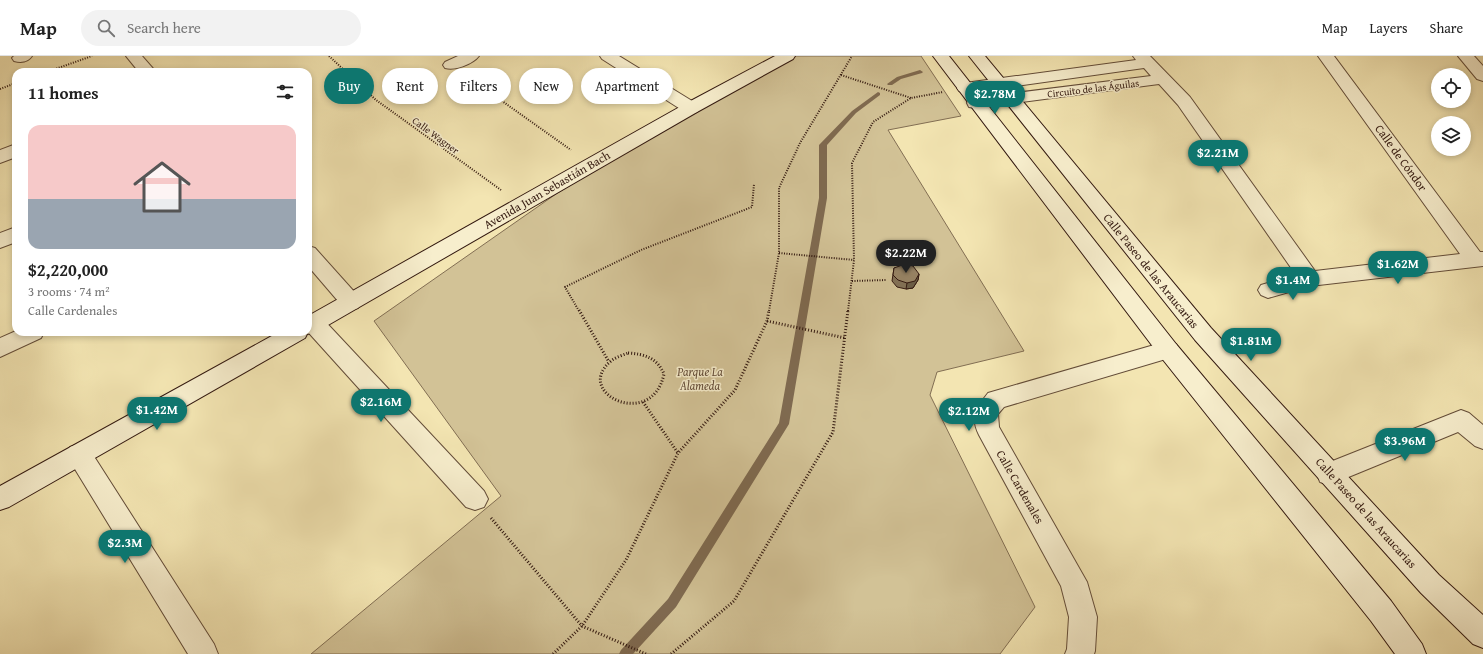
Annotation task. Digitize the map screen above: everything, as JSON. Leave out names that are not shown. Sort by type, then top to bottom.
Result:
[{"type":"street","points":[[134,56],[144,68]]},
{"type":"street","points":[[451,65],[471,56]]},
{"type":"street","points":[[608,56],[691,108]]},
{"type":"street","name":"Avenida Juan Sebastián Bach","points":[[312,324],[591,164],[787,56]]},
{"type":"street","points":[[941,56],[970,96],[1168,350],[1376,605],[1412,654]]},
{"type":"street","name":"Calle Paseo de las Araucarias","points":[[977,56],[1202,334],[1430,584],[1483,634]]},
{"type":"street","name":"Calle de Cóndor","points":[[1326,56],[1479,259]]},
{"type":"street","points":[[1466,56],[1483,76]]},
{"type":"street","name":"Circuito de las Águilas","points":[[1005,91],[1144,60],[1184,101],[1198,118],[1310,279]]},
{"type":"street","name":"Circuito de las Águilas","points":[[970,96],[1005,91],[1162,79]]},
{"type":"street","points":[[0,157],[12,152]]},
{"type":"street","points":[[0,241],[12,236]]},
{"type":"street","points":[[312,258],[351,302]]},
{"type":"street","points":[[1268,290],[1310,279],[1479,259]]},
{"type":"street","points":[[312,333],[475,499]]},
{"type":"street","points":[[0,348],[25,336]]},
{"type":"street","name":"Avenida Juan Sebastián Bach","points":[[0,499],[290,336]]},
{"type":"street","name":"Calle Cardenales","points":[[1079,654],[1081,651],[1083,617],[1074,582],[987,428],[986,412],[996,400],[1168,350]]},
{"type":"street","points":[[1329,474],[1461,420],[1483,439]]},
{"type":"street","points":[[79,454],[204,654]]},
{"type":"path","points":[[58,68],[92,56]]},
{"type":"path","name":"Calle Wagner","points":[[329,56],[376,100],[520,205]]},
{"type":"path","points":[[553,654],[582,626],[626,560],[678,454],[735,390],[767,321],[779,253],[779,188],[800,143],[852,56]]},
{"type":"path","points":[[451,65],[591,164]]},
{"type":"path","points":[[841,75],[912,98],[970,96]]},
{"type":"path","points":[[0,89],[12,84]]},
{"type":"path","points":[[671,654],[734,601],[833,432],[854,260],[852,163],[874,122],[912,98]]},
{"type":"path","points":[[609,362],[565,287],[641,250],[752,207],[754,184]]},
{"type":"path","points":[[779,253],[854,260]]},
{"type":"path","points":[[852,281],[887,280]]},
{"type":"path","points":[[767,321],[845,338]]},
{"type":"path","points":[[628,353],[648,355],[656,360],[664,374],[663,382],[659,390],[652,397],[643,402],[632,404],[621,403],[612,400],[604,394],[600,386],[600,377],[603,369],[609,362],[618,356],[628,353]]},
{"type":"path","points":[[643,402],[678,454]]},
{"type":"path","points":[[475,499],[582,626],[646,654]]},
{"type":"green space","name":"Parque La Alameda","points":[[791,56],[921,56],[961,116],[888,130],[1024,351],[937,372],[930,395],[1035,607],[1000,654],[311,654],[501,496],[374,321],[556,194],[697,107]]},
{"type":"building","points":[[905,264],[913,266],[919,274],[915,281],[907,283],[898,280],[893,275],[894,268]]},
{"type":"waterway","points":[[890,84],[899,78],[920,72]]},
{"type":"waterway","points":[[625,654],[672,603],[784,424],[823,198],[823,145],[854,112],[878,94]]}]
